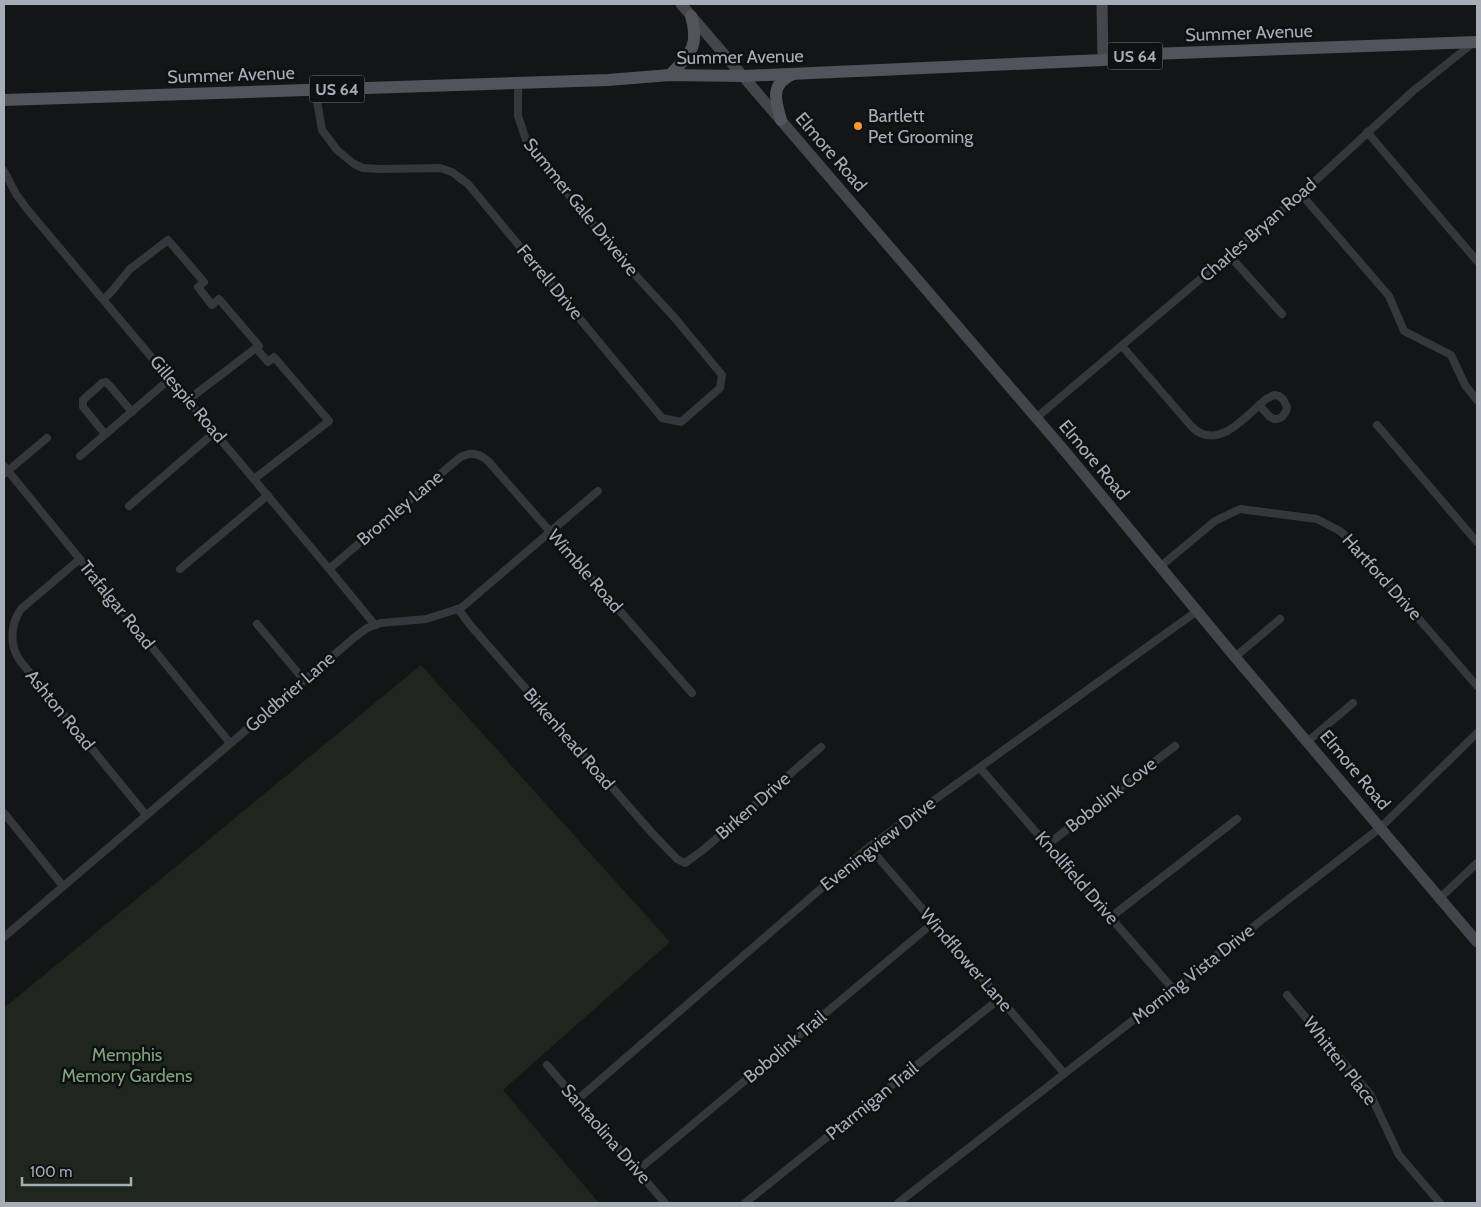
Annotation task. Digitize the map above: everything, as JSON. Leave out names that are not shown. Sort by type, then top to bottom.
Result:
[{"type":"main road","points":[[670,75],[693,48],[695,35],[691,16]]},
{"type":"main road","name":"Summer Avenue","points":[[4,100],[608,80],[670,75],[744,76],[1103,60],[1152,54],[1476,41]]},
{"type":"main road","points":[[781,120],[775,101],[775,93],[782,81],[793,74]]},
{"type":"street","name":"Elmore Road","points":[[680,4],[744,76],[1036,418],[1235,657],[1477,942]]},
{"type":"street","points":[[1102,4],[1103,60]]},
{"type":"street","name":"Charles Bryan Road","points":[[1036,418],[1301,194],[1366,132],[1413,91],[1476,41]]},
{"type":"street","name":"Summer Gale Driveive","points":[[518,83],[518,116],[528,146],[639,279],[674,317]]},
{"type":"street","name":"Ferrell Drive","points":[[315,89],[322,130],[337,150],[354,164],[363,168],[380,169],[440,168],[452,172],[468,184],[662,418],[681,422],[720,388],[722,375],[674,317]]},
{"type":"street","points":[[1366,132],[1477,261]]},
{"type":"street","name":"Gillespie Road","points":[[4,171],[16,194],[27,209],[375,625]]},
{"type":"street","points":[[1301,194],[1389,296],[1404,331],[1451,355],[1465,385],[1477,400]]},
{"type":"street","points":[[104,299],[130,269],[168,240],[204,282],[198,287],[212,305],[219,299],[259,346],[188,400]]},
{"type":"street","points":[[1229,255],[1282,314]]},
{"type":"street","points":[[1122,346],[1201,435],[1216,436],[1226,432],[1259,405]]},
{"type":"street","points":[[254,479],[329,421],[274,357],[268,362],[256,348]]},
{"type":"street","points":[[80,456],[170,378]]},
{"type":"street","points":[[105,434],[82,404],[82,400],[102,383],[106,382],[132,412]]},
{"type":"street","points":[[1376,425],[1477,542]]},
{"type":"street","points":[[129,506],[215,432]]},
{"type":"street","points":[[5,470],[47,438]]},
{"type":"street","points":[[474,444],[474,454]]},
{"type":"street","name":"Wimble Road","points":[[474,454],[488,461],[692,692]]},
{"type":"street","name":"Bromley Lane","points":[[330,569],[458,458],[463,455],[474,454]]},
{"type":"street","name":"Trafalgar Road","points":[[5,470],[230,743]]},
{"type":"street","name":"Goldbrier Lane","points":[[4,937],[355,636],[375,625],[426,619],[458,609],[598,492]]},
{"type":"street","points":[[180,569],[268,495]]},
{"type":"street","name":"Hartford Drive","points":[[1161,566],[1215,521],[1240,509],[1317,519],[1340,531],[1354,544],[1477,686]]},
{"type":"street","name":"Ashton Road","points":[[80,559],[20,609],[15,617],[12,629],[13,646],[21,662],[146,815]]},
{"type":"street","name":"Birkenhead Road","points":[[458,609],[652,833],[677,859],[685,863]]},
{"type":"street","name":"Eveningview Drive","points":[[576,1100],[868,847],[1198,611]]},
{"type":"street","points":[[1235,657],[1280,619]]},
{"type":"street","points":[[257,624],[304,680]]},
{"type":"street","points":[[1307,742],[1353,704]]},
{"type":"street","name":"Morning Vista Drive","points":[[898,1203],[1380,828],[1477,733]]},
{"type":"street","name":"Bobolink Cove","points":[[1048,845],[1175,746]]},
{"type":"street","name":"Birken Drive","points":[[685,863],[704,849],[821,747]]},
{"type":"street","name":"Knollfield Drive","points":[[980,768],[1173,989]]},
{"type":"street","points":[[4,813],[63,886]]},
{"type":"street","points":[[1111,917],[1237,819]]},
{"type":"street","name":"Windflower Lane","points":[[868,847],[1064,1073]]},
{"type":"street","points":[[1441,898],[1477,863]]},
{"type":"street","name":"Bobolink Trail","points":[[637,1171],[934,923]]},
{"type":"street","name":"Whitten Place","points":[[1287,995],[1370,1094],[1399,1155],[1440,1203]]},
{"type":"street","name":"Ptarmigan Trail","points":[[745,1203],[999,998]]},
{"type":"street","name":"Santaolina Drive","points":[[547,1065],[665,1203]]},
{"type":"green space","name":"Memphis Memory Gardens","points":[[421,665],[670,942],[503,1090],[599,1203],[4,1203],[4,1008]]},
{"type":"place","name":"Bartlett Pet Grooming","points":[[858,126]]}]
